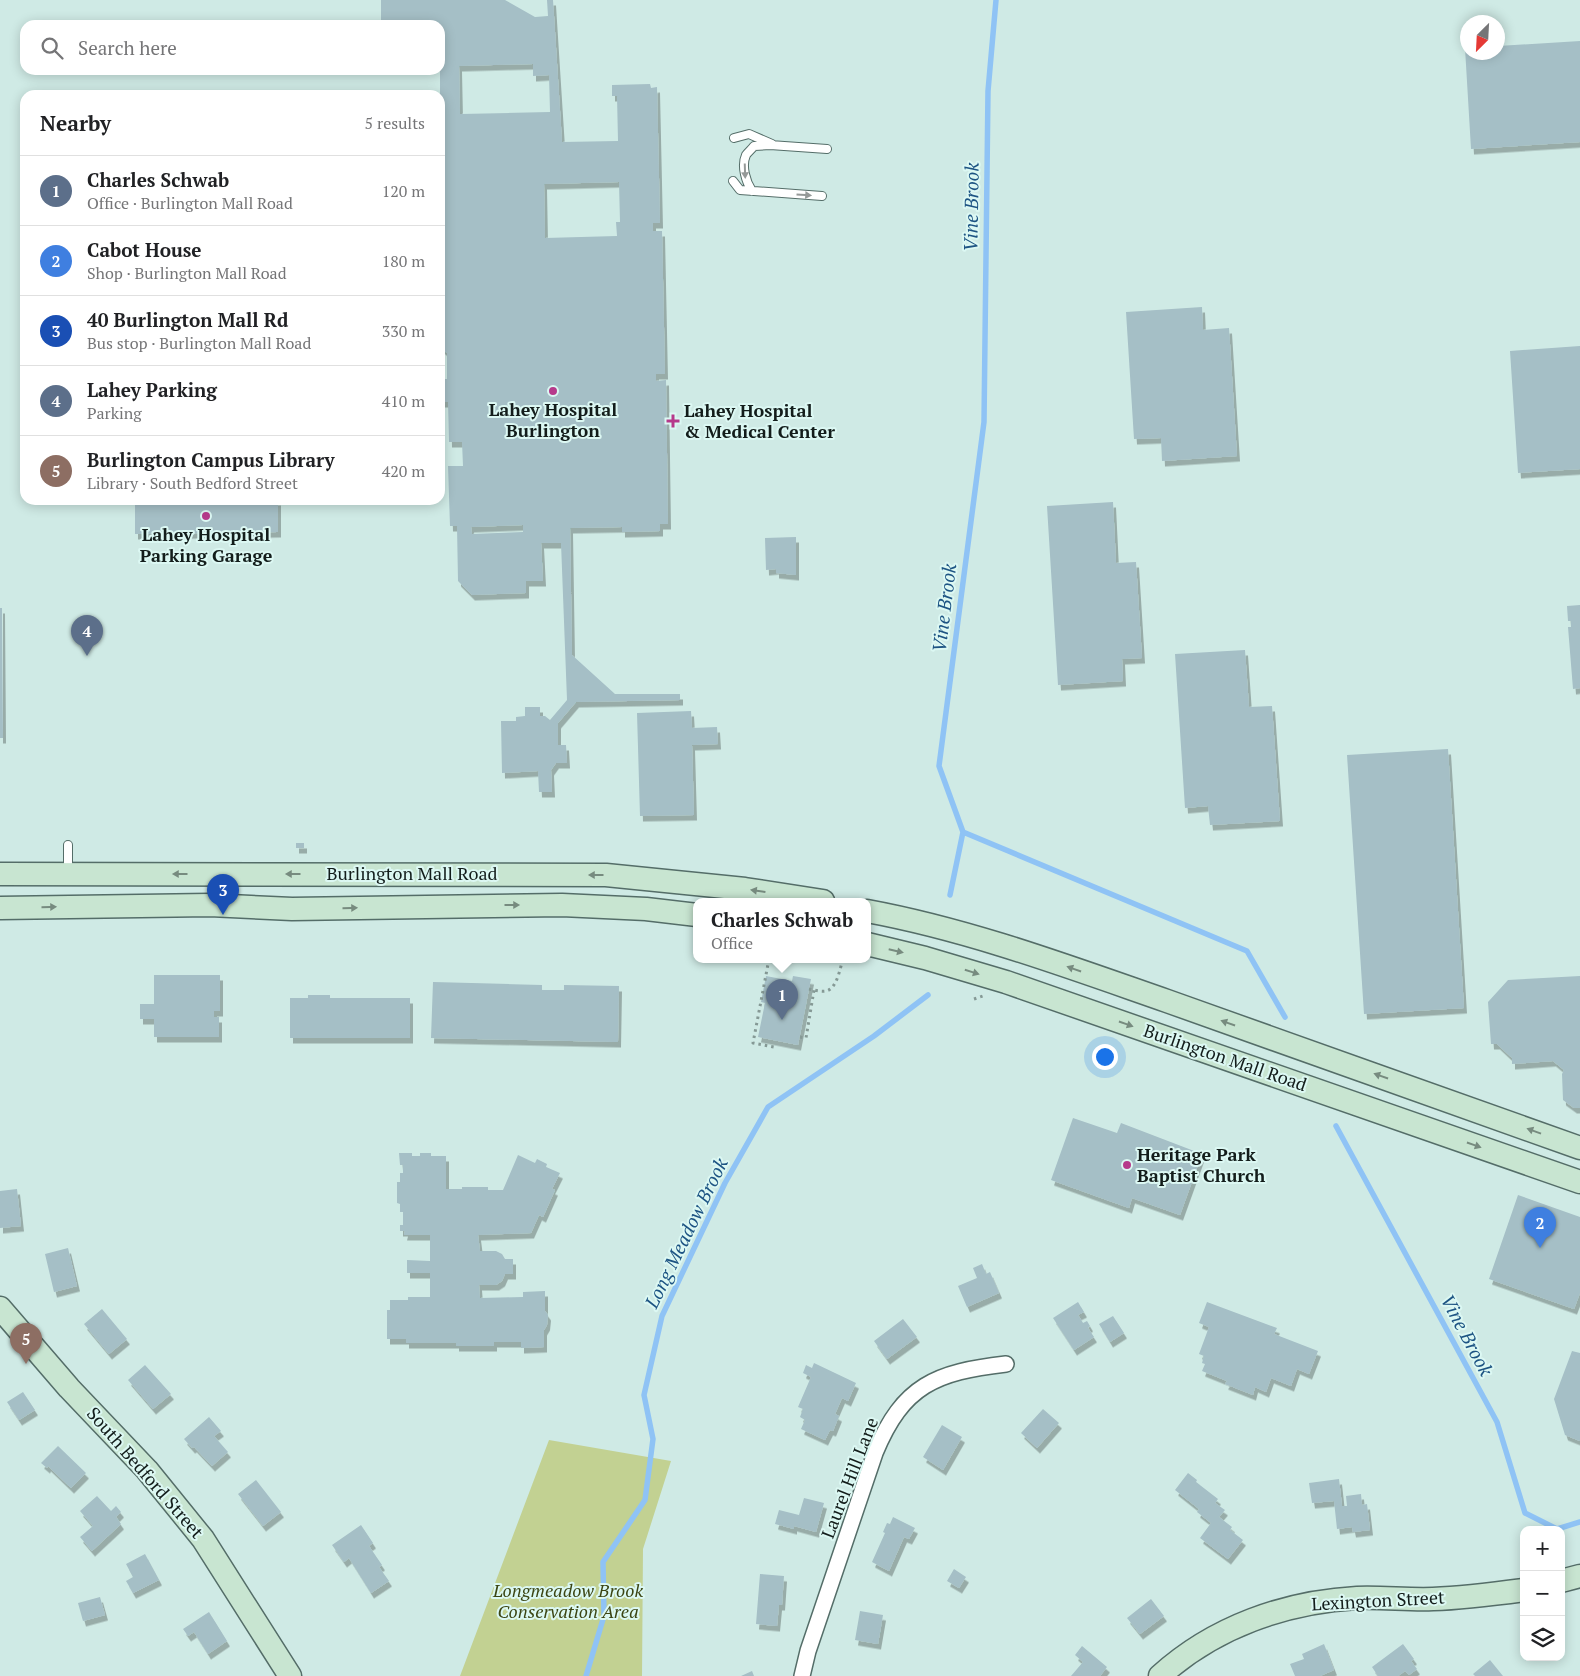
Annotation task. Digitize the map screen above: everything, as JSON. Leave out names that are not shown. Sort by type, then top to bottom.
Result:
[{"type":"main road","name":"Burlington Mall Road","points":[[0,874],[606,874],[680,881],[804,898]]},
{"type":"main road","name":"Burlington Mall Road","points":[[0,908],[210,905],[292,909],[562,905],[693,914]]},
{"type":"main road","name":"Burlington Mall Road","points":[[871,912],[956,932],[1029,953],[1574,1145]]},
{"type":"main road","name":"Burlington Mall Road","points":[[871,945],[925,958],[1006,982],[1580,1182]]},
{"type":"main road","name":"South Bedford Street","points":[[0,1308],[69,1388],[147,1470],[203,1539],[290,1676]]},
{"type":"main road","points":[[1565,1580],[1580,1576]]},
{"type":"main road","name":"Lexington Street","points":[[1160,1676],[1186,1655],[1218,1635],[1253,1619],[1300,1605],[1358,1598],[1447,1598],[1520,1590]]},
{"type":"street","name":"Laurel Hill Lane","points":[[802,1676],[808,1652],[875,1453],[894,1415],[907,1399],[921,1388],[949,1374],[966,1369],[1006,1364]]},
{"type":"lane","points":[[734,138],[749,134],[776,145]]},
{"type":"lane","points":[[752,191],[746,182],[745,156],[754,146],[776,145],[827,149]]},
{"type":"lane","points":[[733,181],[740,190],[822,196]]},
{"type":"lane","points":[[68,845],[68,874]]},
{"type":"path","points":[[768,963],[753,1043],[774,1047]]},
{"type":"path","points":[[809,990],[824,992],[831,990],[842,963]]},
{"type":"path","points":[[800,1038],[806,1038],[814,990]]},
{"type":"green space","name":"Longmeadow Brook Conservation Area","points":[[549,1440],[671,1461],[643,1549],[642,1676],[460,1676]]},
{"type":"building","name":"Lahey Hospital Burlington","points":[[381,0],[505,0],[535,17],[548,16],[547,0],[553,0],[562,142],[618,141],[617,96],[612,96],[612,85],[650,84],[651,88],[657,87],[660,223],[653,223],[653,231],[662,231],[665,374],[656,374],[656,381],[666,380],[668,524],[660,524],[660,531],[622,532],[622,527],[570,528],[572,655],[615,694],[680,694],[680,700],[576,702],[558,723],[558,745],[566,745],[567,763],[556,763],[551,770],[552,792],[539,792],[538,771],[502,773],[501,721],[516,721],[516,717],[525,716],[525,707],[540,707],[540,716],[545,716],[550,720],[567,700],[561,543],[541,543],[543,581],[526,581],[526,593],[472,595],[458,581],[457,526],[450,526],[448,466],[463,466],[462,442],[449,442],[448,402],[445,402],[447,353],[445,351],[445,90],[440,90],[440,75],[445,75],[445,20],[381,20]],"holes":[[[533,64],[533,76],[549,75],[550,112],[460,114],[459,66]],[[619,182],[620,222],[616,222],[617,236],[545,238],[544,184]],[[523,525],[523,532],[472,534],[471,527]]]},
{"type":"building","points":[[1580,41],[1580,142],[1471,149],[1466,60],[1505,60],[1505,46]]},
{"type":"building","points":[[1202,307],[1203,330],[1229,328],[1237,456],[1162,461],[1161,438],[1134,439],[1126,312]]},
{"type":"building","points":[[1580,346],[1580,469],[1518,473],[1510,351]]},
{"type":"building","points":[[1113,502],[1116,563],[1136,562],[1142,658],[1122,659],[1123,681],[1058,685],[1047,506]]},
{"type":"building","name":"Lahey Hospital Parking Garage","points":[[135,505],[278,505],[278,532],[135,534]]},
{"type":"building","points":[[796,537],[796,575],[776,573],[776,569],[766,570],[765,538]]},
{"type":"building","points":[[1580,605],[1580,688],[1573,689],[1568,627],[1571,627],[1571,621],[1568,621],[1567,606]]},
{"type":"building","points":[[0,608],[2,608],[3,738],[0,738]]},
{"type":"building","points":[[1245,650],[1249,707],[1272,706],[1280,821],[1210,825],[1208,806],[1185,808],[1175,654]]},
{"type":"building","points":[[691,711],[692,728],[717,727],[718,744],[692,745],[694,815],[640,816],[637,713]]},
{"type":"building","points":[[1448,749],[1464,1008],[1364,1014],[1347,755]]},
{"type":"building","points":[[296,843],[304,843],[304,848],[296,848]]},
{"type":"building","points":[[154,975],[220,975],[220,1011],[214,1011],[214,1017],[219,1017],[219,1037],[154,1037],[154,1019],[140,1019],[140,1004],[154,1004]]},
{"type":"building","points":[[766,976],[792,981],[793,976],[811,979],[798,1045],[758,1037],[765,1003],[761,1002]]},
{"type":"building","points":[[1580,976],[1580,1108],[1574,1108],[1563,1100],[1562,1074],[1564,1070],[1553,1061],[1512,1064],[1512,1058],[1497,1044],[1491,1044],[1488,1002],[1508,980]]},
{"type":"building","points":[[433,982],[542,985],[542,990],[564,990],[564,985],[619,986],[618,1042],[431,1038]]},
{"type":"building","points":[[308,995],[330,995],[330,998],[410,998],[410,1038],[290,1038],[290,998],[308,998]]},
{"type":"building","points":[[1073,1118],[1117,1133],[1121,1123],[1202,1154],[1180,1215],[1132,1198],[1129,1208],[1051,1180]]},
{"type":"building","points":[[399,1153],[412,1153],[412,1156],[420,1156],[420,1153],[431,1153],[431,1156],[446,1156],[446,1189],[488,1187],[488,1190],[503,1190],[518,1155],[535,1163],[537,1159],[547,1164],[546,1167],[560,1173],[552,1189],[555,1190],[543,1217],[539,1215],[531,1233],[478,1235],[480,1251],[496,1251],[502,1254],[505,1259],[513,1259],[513,1274],[505,1274],[502,1281],[496,1285],[479,1285],[480,1298],[523,1297],[523,1292],[545,1291],[545,1311],[548,1315],[547,1325],[544,1330],[544,1347],[521,1348],[521,1342],[494,1342],[494,1346],[456,1346],[456,1343],[406,1343],[406,1339],[387,1339],[387,1310],[390,1310],[390,1300],[408,1300],[408,1297],[430,1297],[430,1273],[407,1273],[407,1260],[430,1261],[430,1235],[404,1235],[405,1231],[400,1231],[400,1225],[403,1225],[403,1212],[400,1212],[400,1204],[397,1203],[397,1182],[400,1182],[400,1173],[403,1173],[403,1165],[400,1165]]},
{"type":"building","points":[[17,1189],[21,1226],[0,1228],[0,1191]]},
{"type":"building","points":[[1518,1195],[1580,1217],[1580,1293],[1574,1309],[1489,1279]]},
{"type":"building","points":[[68,1248],[77,1286],[54,1292],[45,1254]]},
{"type":"building","points":[[982,1264],[986,1274],[990,1272],[999,1293],[967,1307],[958,1286],[977,1278],[973,1268]]},
{"type":"building","points":[[1078,1302],[1084,1312],[1078,1315],[1083,1323],[1087,1321],[1090,1326],[1088,1328],[1094,1337],[1074,1350],[1053,1318]]},
{"type":"building","points":[[1207,1302],[1277,1328],[1274,1334],[1318,1351],[1309,1374],[1297,1369],[1291,1386],[1271,1378],[1266,1392],[1255,1387],[1253,1395],[1225,1384],[1227,1381],[1202,1371],[1205,1364],[1202,1363],[1204,1356],[1199,1354],[1209,1327],[1199,1323]]},
{"type":"building","points":[[102,1309],[127,1339],[109,1354],[84,1324]]},
{"type":"building","points":[[1113,1316],[1124,1333],[1110,1342],[1099,1324]]},
{"type":"building","points":[[903,1319],[917,1337],[887,1359],[874,1341]]},
{"type":"building","points":[[1572,1351],[1580,1353],[1580,1441],[1565,1435],[1554,1399]]},
{"type":"building","points":[[814,1363],[856,1383],[848,1401],[842,1398],[835,1414],[839,1416],[833,1431],[830,1430],[825,1440],[801,1429],[805,1420],[800,1417],[803,1409],[798,1407],[811,1377],[803,1373],[806,1365],[812,1368]]},
{"type":"building","points":[[145,1365],[171,1394],[153,1409],[128,1380]]},
{"type":"building","points":[[23,1392],[35,1410],[19,1420],[7,1402]]},
{"type":"building","points":[[1043,1409],[1059,1423],[1037,1448],[1021,1433]]},
{"type":"building","points":[[209,1417],[221,1431],[214,1436],[228,1452],[212,1466],[184,1439]]},
{"type":"building","points":[[942,1425],[962,1437],[943,1470],[923,1457]]},
{"type":"building","points":[[58,1446],[86,1473],[71,1488],[48,1466],[47,1468],[41,1463]]},
{"type":"building","points":[[1188,1473],[1197,1480],[1196,1482],[1218,1499],[1215,1503],[1225,1510],[1219,1517],[1232,1527],[1230,1530],[1243,1540],[1228,1559],[1200,1538],[1211,1523],[1197,1512],[1199,1509],[1175,1490]]},
{"type":"building","points":[[1339,1479],[1342,1506],[1347,1506],[1346,1496],[1361,1494],[1362,1505],[1367,1504],[1370,1530],[1353,1532],[1352,1527],[1337,1529],[1334,1501],[1312,1503],[1309,1483]]},
{"type":"building","points":[[256,1480],[281,1512],[263,1526],[238,1494]]},
{"type":"building","points":[[97,1496],[111,1511],[116,1506],[121,1512],[116,1517],[121,1524],[92,1551],[80,1537],[93,1526],[80,1511]]},
{"type":"building","points":[[804,1498],[824,1503],[816,1532],[794,1526],[794,1529],[775,1524],[779,1510],[799,1515]]},
{"type":"building","points":[[893,1517],[915,1528],[909,1539],[904,1537],[889,1571],[872,1562],[885,1533],[883,1532],[887,1523],[890,1524]]},
{"type":"building","points":[[361,1525],[373,1543],[369,1546],[382,1565],[379,1567],[389,1581],[371,1593],[349,1558],[344,1562],[332,1545]]},
{"type":"building","points":[[145,1554],[159,1580],[133,1593],[126,1581],[133,1577],[126,1564]]},
{"type":"building","points":[[954,1569],[966,1577],[959,1588],[947,1581]]},
{"type":"building","points":[[760,1574],[784,1576],[782,1605],[779,1605],[777,1626],[756,1624]]},
{"type":"building","points":[[100,1597],[105,1615],[83,1621],[78,1603]]},
{"type":"building","points":[[1151,1599],[1164,1616],[1140,1634],[1127,1618]]},
{"type":"building","points":[[860,1611],[883,1615],[878,1644],[855,1640]]},
{"type":"building","points":[[209,1612],[227,1641],[208,1654],[194,1632],[188,1636],[183,1629]]},
{"type":"building","points":[[1324,1644],[1334,1670],[1320,1676],[1295,1676],[1290,1664],[1304,1659],[1302,1654]]},
{"type":"building","points":[[1403,1644],[1414,1659],[1411,1661],[1417,1669],[1409,1675],[1405,1671],[1398,1676],[1378,1676],[1372,1667]]},
{"type":"building","points":[[1082,1646],[1107,1667],[1100,1676],[1071,1676],[1083,1662],[1075,1655]]},
{"type":"building","points":[[1490,1660],[1503,1676],[1475,1676],[1473,1674]]},
{"type":"building","points":[[752,1671],[754,1676],[741,1676]]},
{"type":"waterway","name":"Vine Brook","points":[[996,0],[988,91],[984,422],[939,766],[963,832],[1247,951],[1285,1017]]},
{"type":"waterway","name":"Long Meadow Brook","points":[[950,895],[963,832]]},
{"type":"waterway","name":"Long Meadow Brook","points":[[586,1676],[604,1616],[603,1562],[645,1500],[653,1439],[644,1395],[662,1316],[725,1183],[768,1107],[874,1036],[928,995]]},
{"type":"waterway","name":"Vine Brook","points":[[1336,1126],[1497,1422],[1525,1513],[1557,1529],[1580,1522]]},
{"type":"place","name":"Lahey Hospital Burlington","points":[[553,391]]},
{"type":"place","name":"Lahey Hospital & Medical Center","points":[[673,421]]},
{"type":"place","name":"Lahey Hospital Parking Garage","points":[[206,516]]},
{"type":"place","name":"Lahey Parking","points":[[87,656]]},
{"type":"place","name":"40 Burlington Mall Rd","points":[[223,915]]},
{"type":"place","name":"Charles Schwab","points":[[782,1020]]},
{"type":"place","name":"Heritage Park Baptist Church","points":[[1127,1165]]},
{"type":"place","name":"Cabot House","points":[[1540,1248]]},
{"type":"place","name":"Burlington Campus Library","points":[[26,1364]]}]
